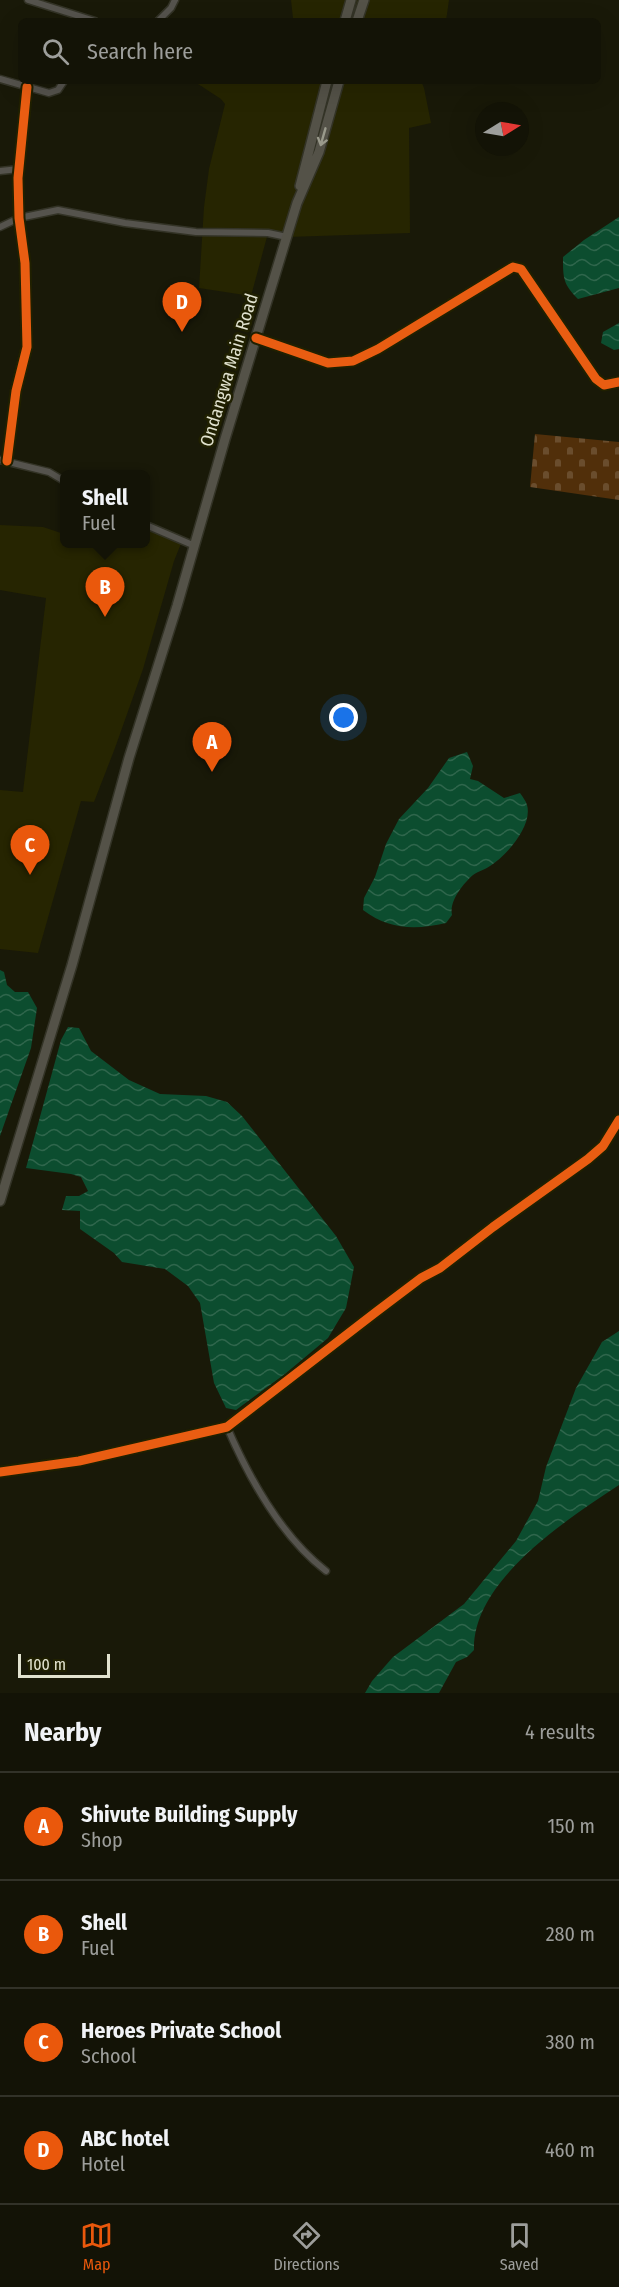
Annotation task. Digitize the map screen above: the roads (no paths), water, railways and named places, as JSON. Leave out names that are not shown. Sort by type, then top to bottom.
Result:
[{"type":"main road","points":[[346,18],[351,0]]},
{"type":"main road","points":[[358,18],[364,0]]},
{"type":"main road","name":"Ondangwa Main Road","points":[[297,203],[326,84]]},
{"type":"main road","name":"Ondangwa Main Road","points":[[0,1201],[72,965],[129,758],[195,546],[225,439],[297,203],[319,152],[338,84]]},
{"type":"street","points":[[28,0],[80,18]]},
{"type":"street","points":[[161,18],[175,0]]},
{"type":"street","points":[[0,79],[54,93],[62,84]]},
{"type":"street","points":[[27,87],[19,169],[19,218],[25,263],[27,347],[16,391],[4,461],[49,472],[60,479]]},
{"type":"street","points":[[0,171],[19,169]]},
{"type":"street","points":[[0,227],[19,218],[58,210],[125,223],[196,232],[268,233],[287,237]]},
{"type":"street","points":[[256,338],[328,363],[353,361],[378,349],[513,267],[521,269],[596,379],[604,385],[619,382]]},
{"type":"street","points":[[150,527],[195,546]]},
{"type":"street","points":[[0,1472],[80,1461],[227,1427],[421,1278],[440,1268],[588,1159],[603,1146],[619,1120]]},
{"type":"street","points":[[227,1427],[248,1474],[262,1495],[310,1558],[326,1571]]},
{"type":"water","points":[[619,217],[619,288],[578,299],[565,280],[563,257]]},
{"type":"water","points":[[619,323],[619,349],[614,350],[601,343],[603,332]]},
{"type":"water","points":[[467,752],[473,766],[470,779],[478,781],[504,798],[520,793],[526,803],[528,813],[526,822],[517,840],[496,861],[473,875],[465,883],[455,899],[452,915],[446,923],[424,927],[403,927],[373,917],[363,910],[364,898],[399,819],[428,788],[449,758]]},
{"type":"water","points":[[0,970],[4,972],[7,985],[15,992],[28,992],[37,1008],[31,1048],[0,1136]]},
{"type":"water","points":[[68,1027],[79,1028],[91,1051],[129,1080],[160,1094],[206,1096],[227,1102],[242,1116],[336,1236],[354,1267],[346,1308],[328,1338],[285,1374],[236,1410],[226,1408],[214,1383],[200,1303],[188,1286],[165,1269],[122,1262],[114,1253],[80,1229],[80,1211],[62,1210],[66,1196],[79,1196],[88,1191],[81,1177],[26,1168],[61,1040]]},
{"type":"water","points":[[619,1331],[619,1485],[550,1534],[506,1576],[489,1599],[478,1624],[474,1650],[467,1657],[456,1662],[439,1693],[365,1693],[372,1681],[393,1657],[464,1604],[516,1541],[538,1501],[546,1467],[576,1388],[602,1342]]},
{"type":"place","name":"ABC hotel","points":[[182,332]]},
{"type":"place","name":"Shell","points":[[105,617]]},
{"type":"place","name":"Shivute Building Supply","points":[[212,772]]},
{"type":"place","name":"Heroes Private School","points":[[30,875]]}]
